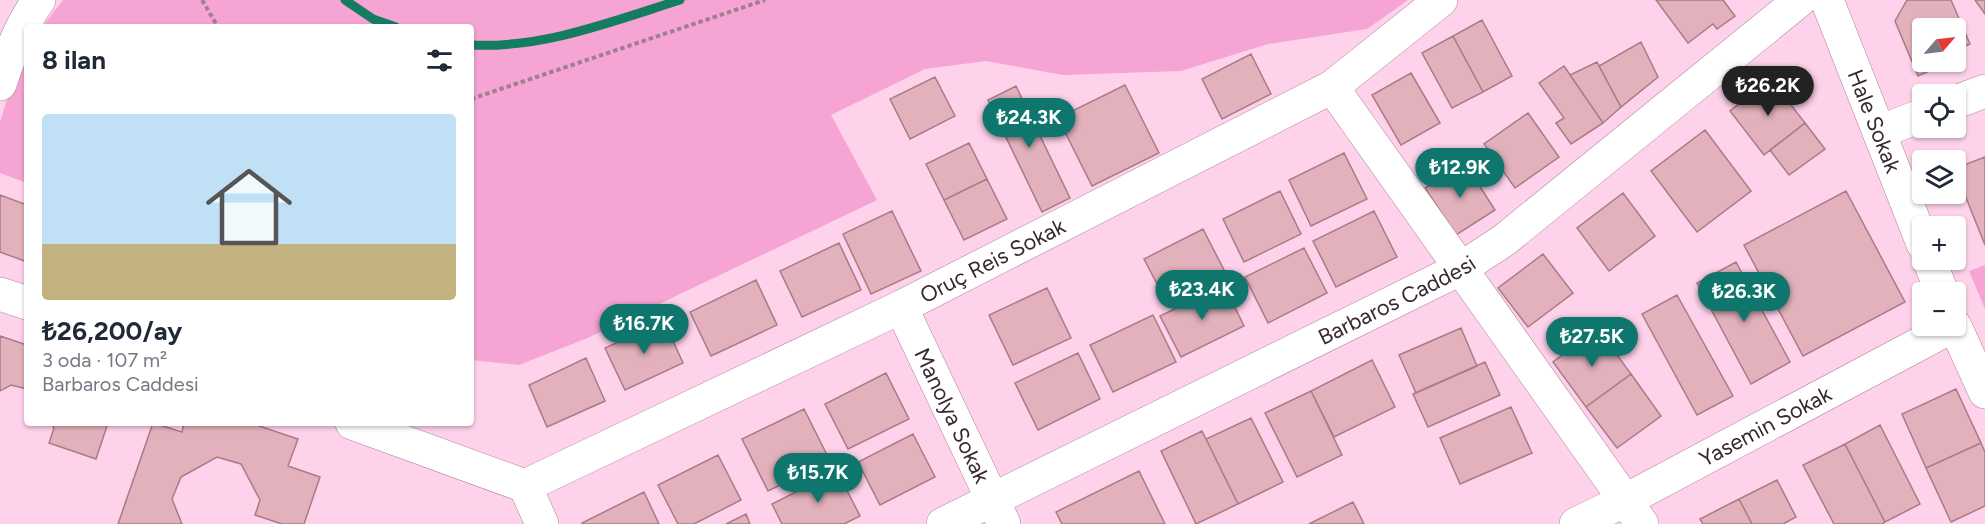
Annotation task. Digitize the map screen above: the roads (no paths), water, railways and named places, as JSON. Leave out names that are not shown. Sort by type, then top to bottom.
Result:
[{"type":"street","name":"Oruç Reis Sokak","points":[[525,486],[901,307],[1332,87],[1441,0]]},
{"type":"street","name":"Barbaros Caddesi","points":[[943,524],[998,512],[1460,269],[1503,241],[1800,0]]},
{"type":"street","name":"Hale Sokak","points":[[1827,0],[1912,216]]},
{"type":"street","points":[[0,84],[26,5]]},
{"type":"street","points":[[1332,87],[1634,512]]},
{"type":"street","points":[[1966,98],[1985,91]]},
{"type":"street","points":[[1879,132],[1912,119]]},
{"type":"street","points":[[0,294],[24,302]]},
{"type":"street","name":"Manolya Sokak","points":[[901,307],[998,512]]},
{"type":"street","name":"Yasemin Sokak","points":[[1576,524],[1634,512],[1937,336]]},
{"type":"street","points":[[1959,336],[1985,392]]},
{"type":"street","points":[[360,426],[525,486],[542,524]]},
{"type":"waterway","points":[[345,0],[373,19],[387,24]]},
{"type":"waterway","points":[[474,45],[524,43],[551,38],[603,25],[680,0]]}]
